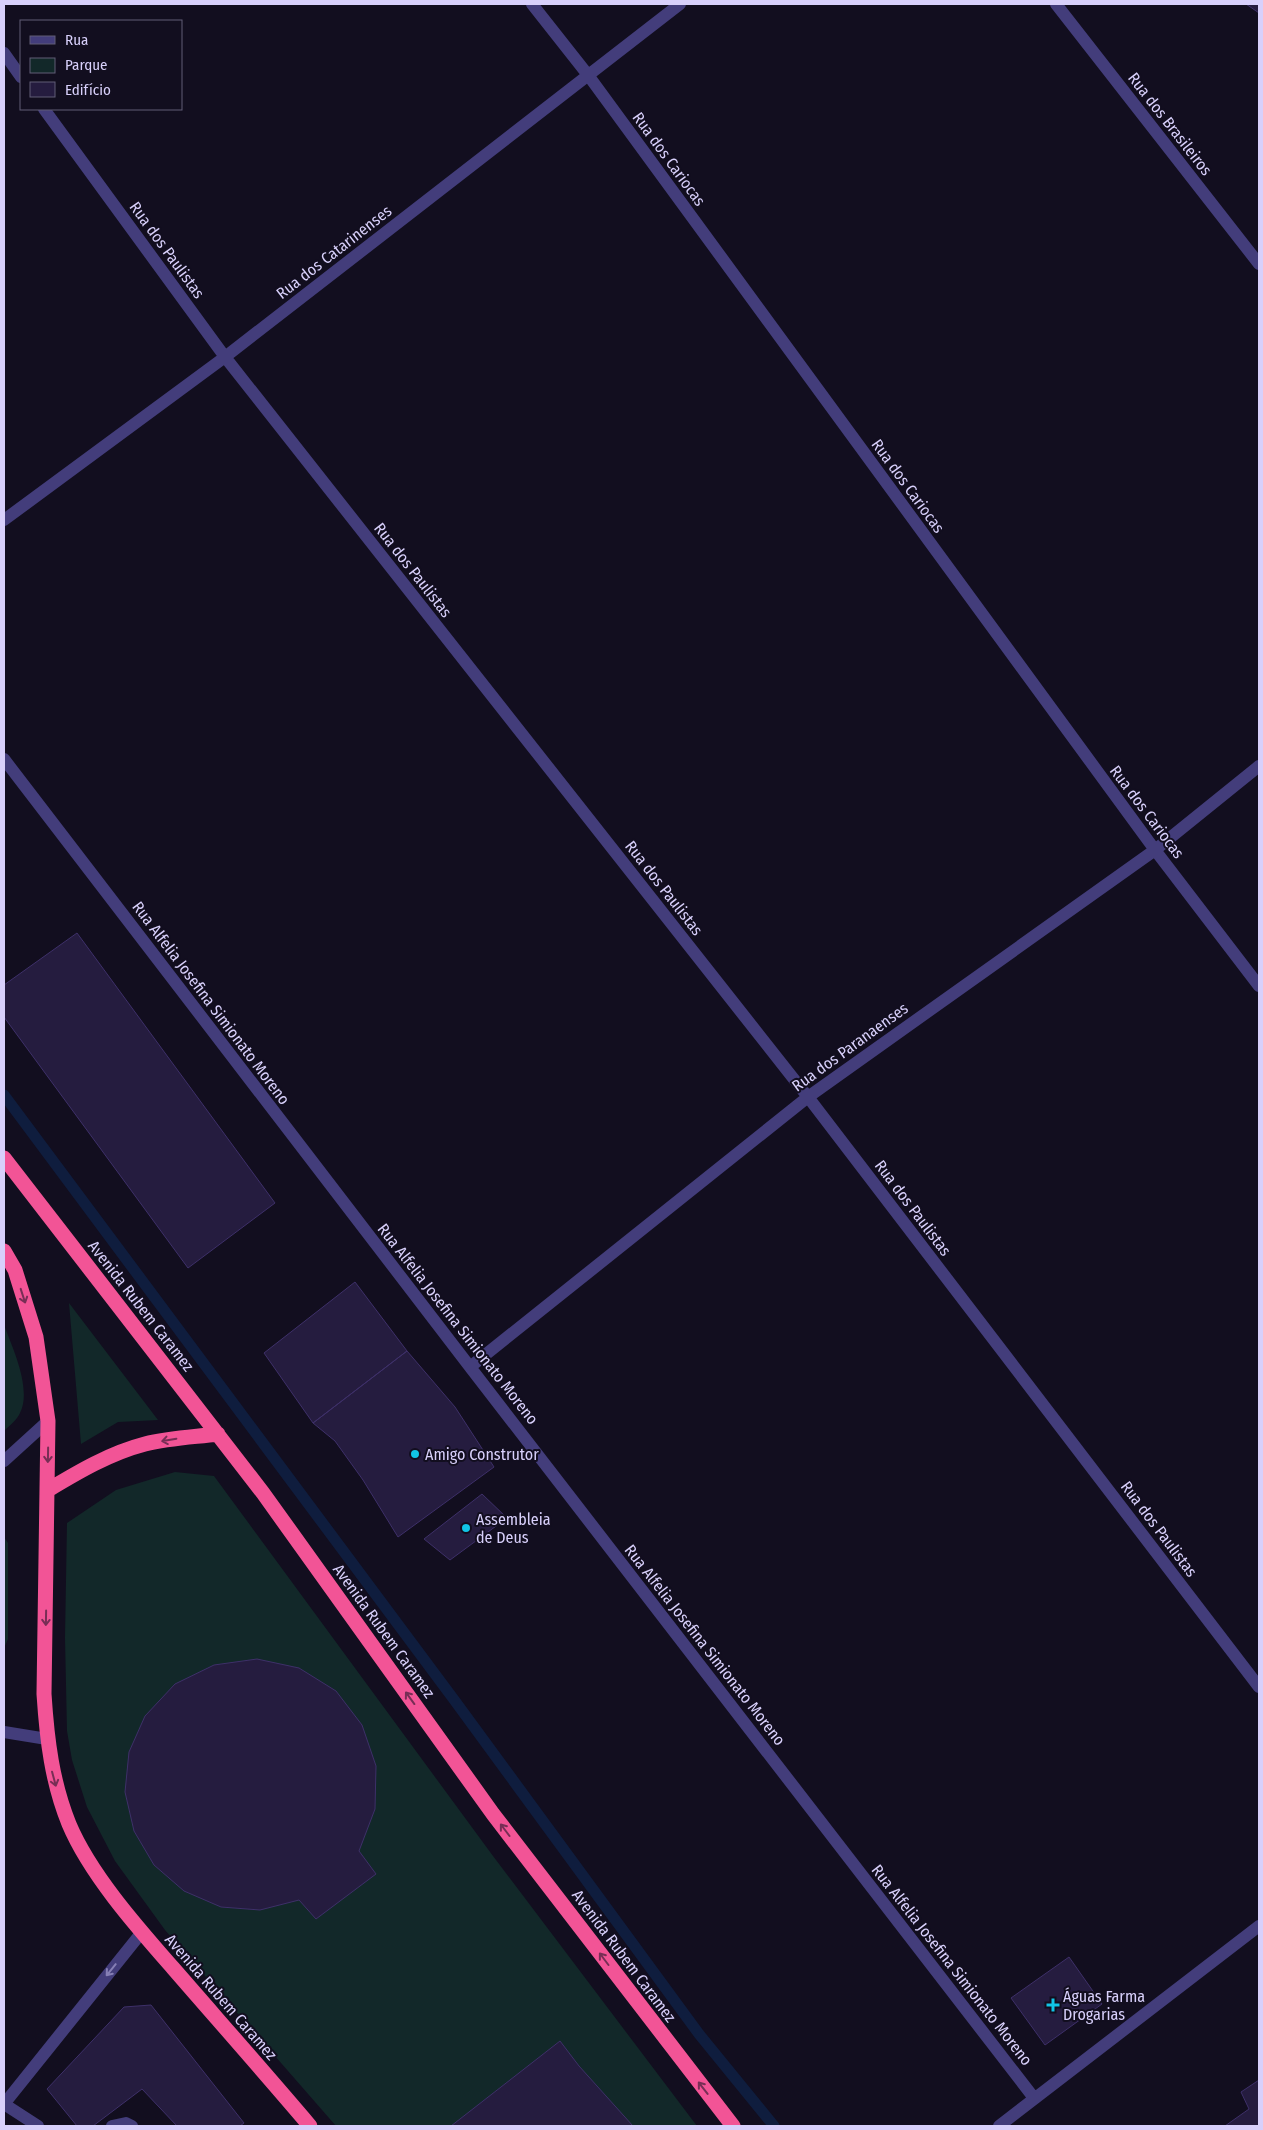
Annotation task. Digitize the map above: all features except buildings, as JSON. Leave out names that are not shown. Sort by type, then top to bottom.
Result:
[{"type":"highway","name":"Avenida Rubem Caramez","points":[[4,1158],[263,1493],[493,1814],[733,2126]]},
{"type":"highway","name":"Avenida Rubem Caramez","points":[[4,1251],[15,1270],[36,1337],[48,1422],[44,1694],[47,1739],[53,1779],[70,1826],[92,1867],[142,1932],[307,2125]]},
{"type":"highway","points":[[48,1490],[80,1471],[124,1451],[145,1444],[218,1434]]},
{"type":"street","name":"Rua dos Cariocas","points":[[532,4],[588,75],[1155,850],[1259,986]]},
{"type":"street","name":"Rua dos Catarinenses","points":[[4,520],[225,357],[680,4]]},
{"type":"street","name":"Rua dos Brasileiros","points":[[1056,4],[1259,264]]},
{"type":"street","points":[[4,53],[20,76]]},
{"type":"street","name":"Rua dos Paulistas","points":[[45,110],[225,357],[808,1097],[1259,1687]]},
{"type":"street","name":"Rua Alfelia Josefina Simionato Moreno","points":[[4,758],[470,1367],[1034,2098]]},
{"type":"street","name":"Rua dos Paranaenses","points":[[470,1367],[808,1097],[1155,850],[1259,766]]},
{"type":"street","points":[[4,1461],[48,1422]]},
{"type":"street","points":[[4,1732],[47,1739]]},
{"type":"street","points":[[999,2126],[1259,1926]]},
{"type":"street","points":[[38,2126],[4,2104],[142,1932]]},
{"type":"street","points":[[112,2126],[126,2123],[132,2126]]},
{"type":"green space","points":[[69,1303],[158,1420],[118,1422],[81,1444]]},
{"type":"green space","points":[[4,1325],[20,1369],[24,1392],[20,1413],[4,1431]]},
{"type":"green space","points":[[175,1472],[214,1476],[493,1856],[697,2126],[336,2126],[165,1930],[115,1861],[87,1807],[72,1760],[67,1731],[65,1638],[67,1523],[116,1490]]},
{"type":"green space","points":[[4,1537],[8,1543],[8,1639],[4,1648]]},
{"type":"waterway","points":[[4,1095],[455,1701],[699,2034],[774,2126]]},
{"type":"place","name":"Amigo Construtor","points":[[415,1454]]},
{"type":"place","name":"Assembleia de Deus","points":[[466,1528]]},
{"type":"place","name":"Águas Farma Drogarias","points":[[1053,2005]]}]
